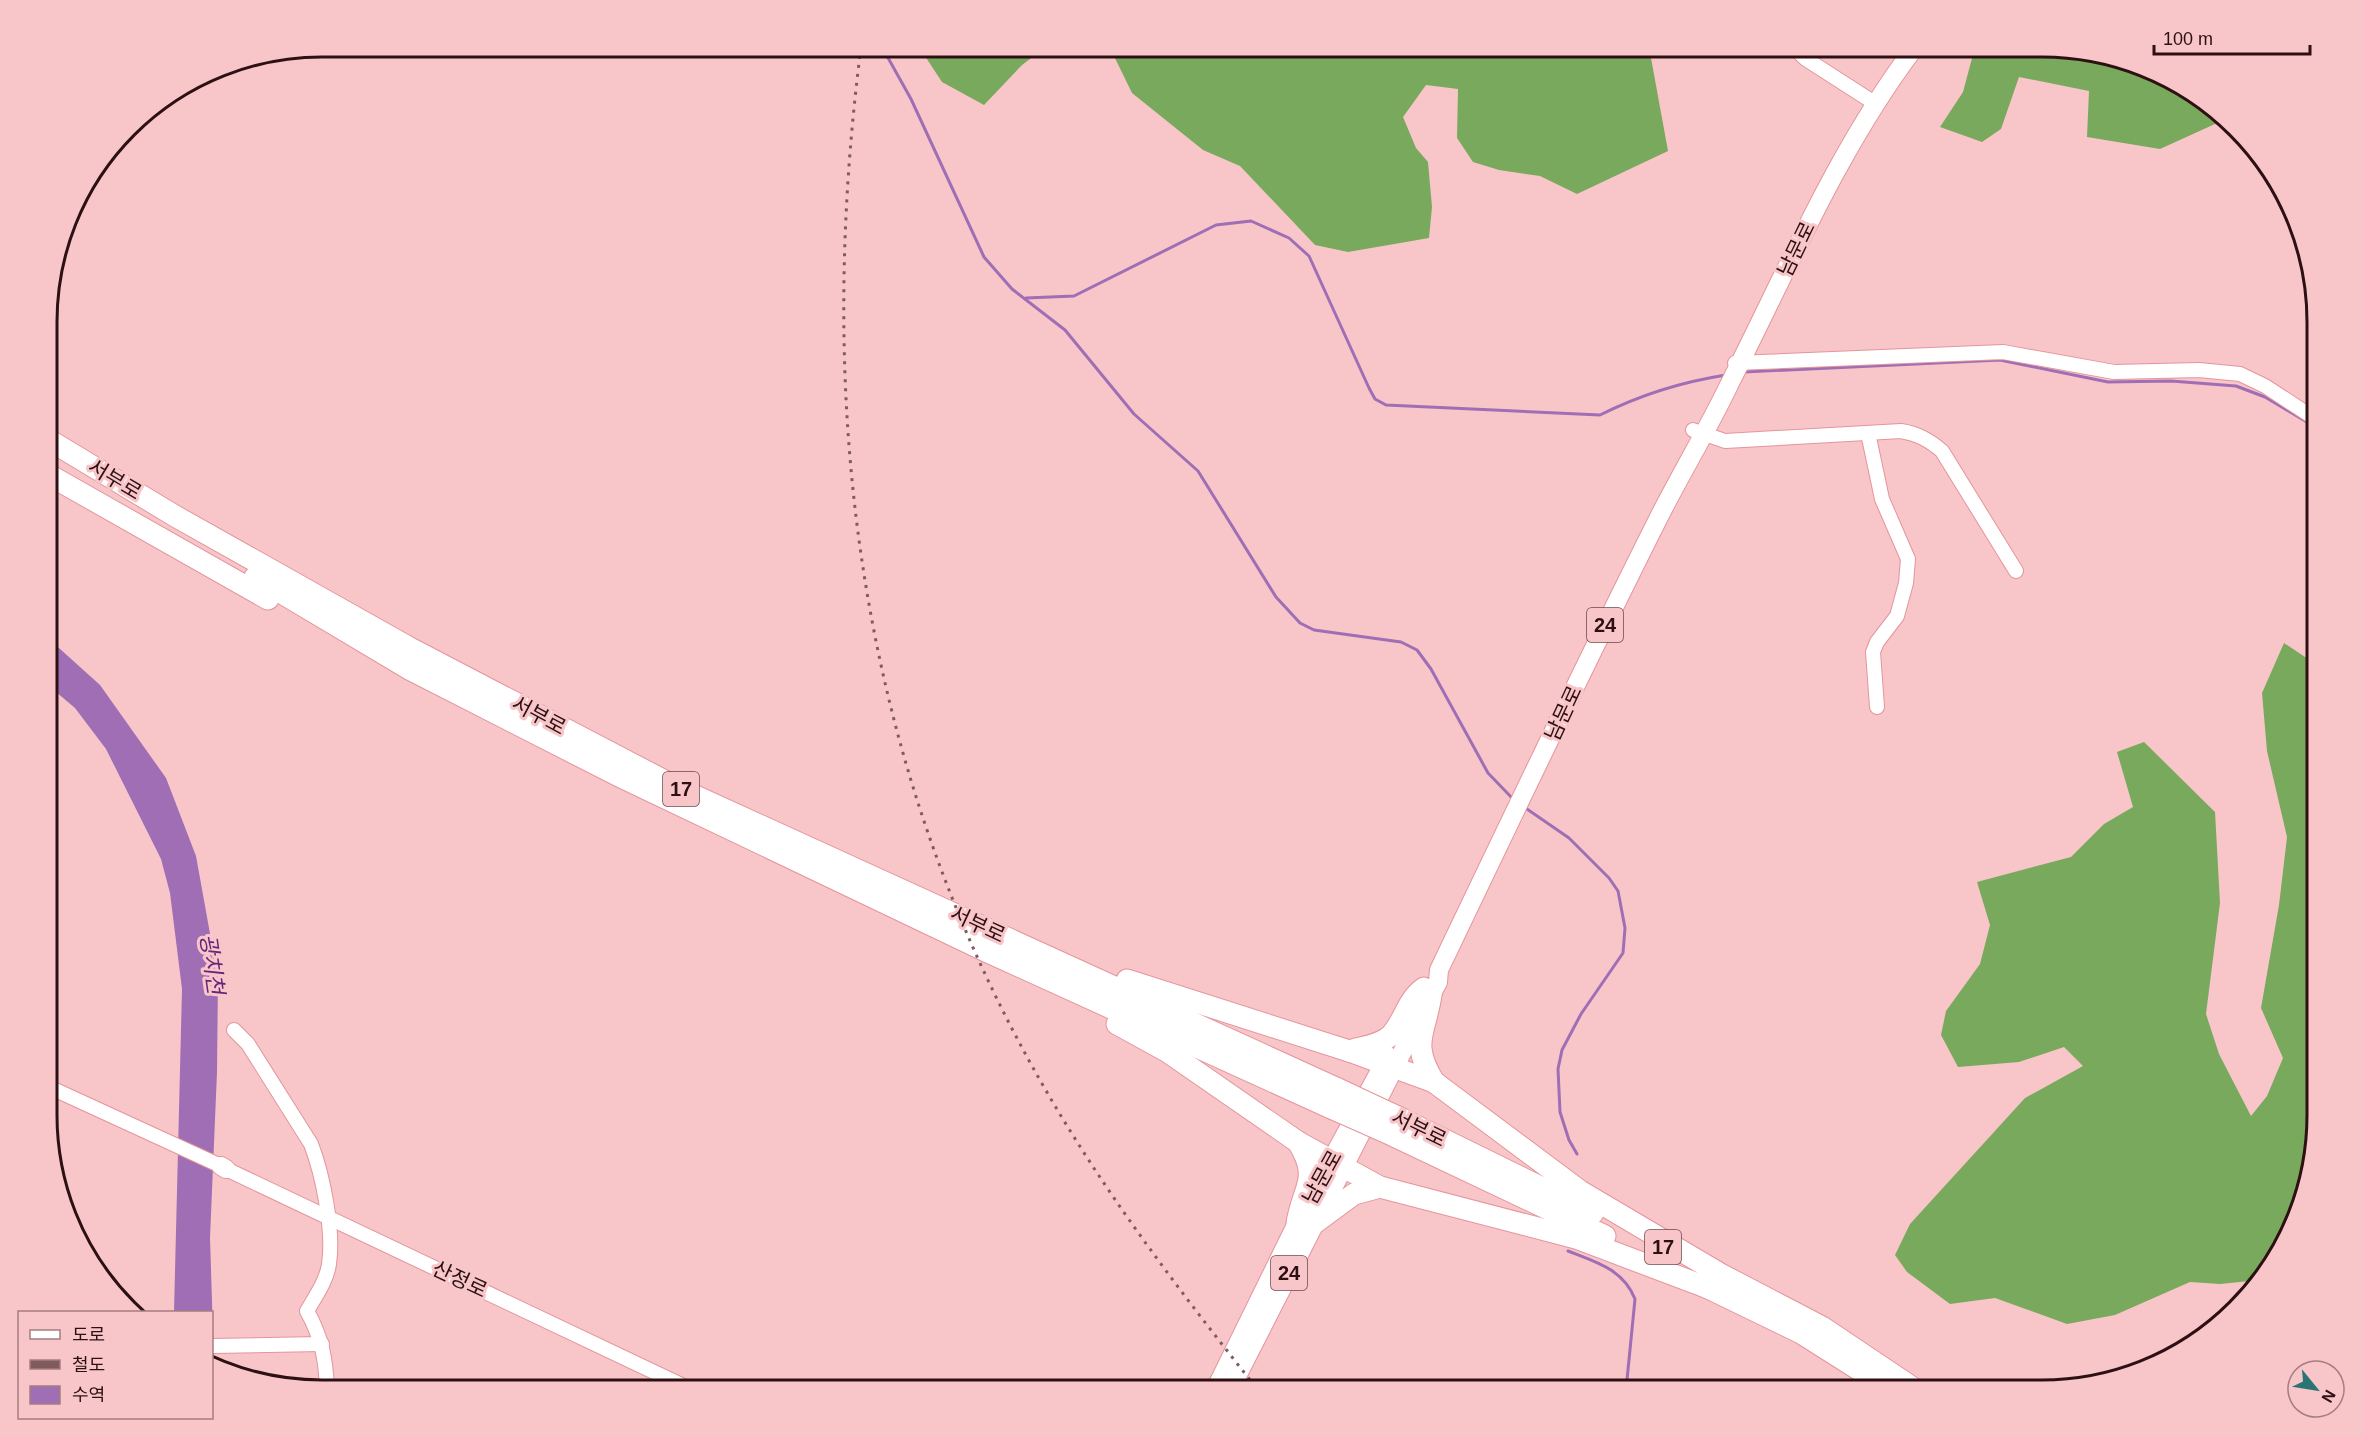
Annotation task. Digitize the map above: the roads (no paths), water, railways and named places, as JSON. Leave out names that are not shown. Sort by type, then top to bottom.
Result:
[{"type":"highway","points":[[57,433],[255,548],[408,647]]},
{"type":"highway","name":"서부로","points":[[57,445],[175,516],[408,647],[680,789],[992,942]]},
{"type":"highway","name":"서부로","points":[[57,458],[411,670],[617,775],[992,942],[1397,1127],[1714,1281],[1822,1327],[1901,1380]]},
{"type":"highway","points":[[57,480],[253,591],[411,670]]},
{"type":"highway","points":[[992,942],[1143,985],[1349,1051],[1434,1082],[1580,1191],[1714,1281]]},
{"type":"highway","points":[[992,942],[1168,1052],[1298,1142],[1380,1186],[1576,1238],[1714,1281]]},
{"type":"highway","points":[[1349,1051],[1381,1041],[1392,1034],[1414,995],[1428,991],[1420,1048],[1424,1066],[1434,1082]]},
{"type":"highway","points":[[1298,1142],[1306,1156],[1310,1178],[1310,1185],[1300,1204],[1307,1222],[1354,1194],[1380,1186]]},
{"type":"highway","name":"서부로","points":[[1714,1281],[1875,1380]]},
{"type":"main road","name":"남문로","points":[[1220,1380],[1338,1165],[1428,991],[1438,982],[1439,970],[1524,795],[1690,457],[1695,454],[1698,432],[1732,371],[1822,177],[1870,101],[1894,57]]},
{"type":"main road","name":"남문로","points":[[1870,101],[1906,57]]},
{"type":"main road","name":"남문로","points":[[1235,1380],[1307,1222]]},
{"type":"street","points":[[1804,57],[1870,101]]},
{"type":"street","points":[[1732,371],[2003,352],[2114,372],[2199,370],[2240,374],[2265,386],[2307,413]]},
{"type":"street","points":[[1698,432],[1725,441],[1901,431],[1914,433],[1942,451],[2016,571]]},
{"type":"street","points":[[1868,433],[1882,499],[1908,559],[1906,583],[1898,616],[1876,642],[1874,652],[1877,707]]},
{"type":"street","points":[[234,1030],[248,1044],[311,1144],[320,1174],[327,1215],[329,1267],[307,1311],[322,1344],[326,1380]]},
{"type":"street","name":"산정로","points":[[57,1091],[327,1215],[671,1380]]},
{"type":"street","points":[[213,1346],[322,1344]]},
{"type":"water","name":"광치천","points":[[57,646],[100,685],[166,778],[196,856],[218,978],[217,1072],[210,1238],[212,1311],[174,1311],[182,989],[170,893],[161,859],[106,749],[75,708],[57,693]]},
{"type":"waterway","points":[[888,57],[911,99],[984,257],[1012,289],[1065,330],[1134,414],[1198,471],[1276,597],[1300,623],[1314,630],[1401,642],[1417,650],[1431,669],[1488,773],[1514,800]]},
{"type":"waterway","points":[[1026,298],[1074,296],[1216,225],[1251,221],[1289,238],[1309,256],[1369,388],[1375,399],[1386,405],[1600,415],[1661,390],[1726,375]]},
{"type":"waterway","points":[[1744,372],[2000,360],[2108,382],[2171,381],[2236,386],[2265,397],[2307,422]]},
{"type":"waterway","points":[[1524,807],[1569,838],[1609,878],[1618,891],[1625,928],[1623,953],[1581,1014],[1562,1050],[1558,1069],[1560,1112],[1569,1140],[1577,1154]]},
{"type":"waterway","points":[[1568,1251],[1598,1263],[1616,1274],[1630,1289],[1635,1299],[1627,1380]]},
{"type":"railway","points":[[860,57],[848,184],[844,320],[850,454],[866,587],[893,717],[932,846],[984,971],[1048,1094],[1071,1133],[1147,1245],[1250,1380]]}]
